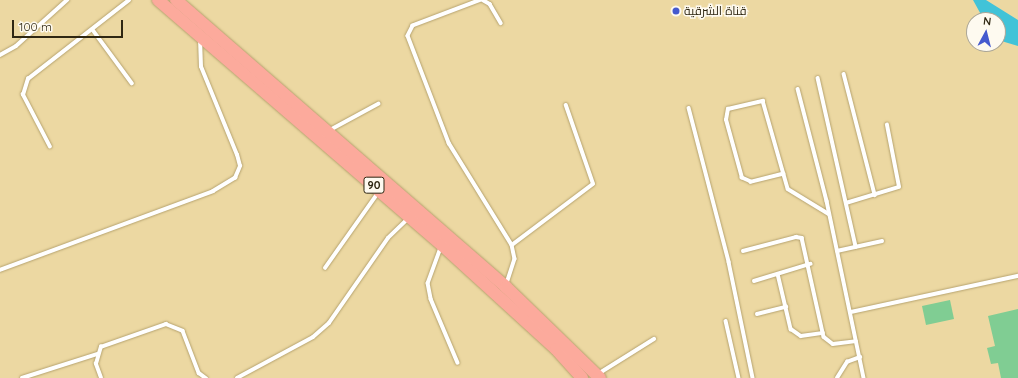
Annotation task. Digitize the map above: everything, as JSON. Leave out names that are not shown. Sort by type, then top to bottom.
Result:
[{"type":"highway","name":"90","points":[[158,0],[411,217],[556,349],[582,378]]},
{"type":"highway","name":"90","points":[[176,0],[506,287],[599,376]]},
{"type":"lane","points":[[0,54],[16,46],[67,0]]},
{"type":"lane","points":[[50,147],[23,95],[28,79],[93,30],[129,0]]},
{"type":"lane","points":[[501,23],[490,4],[482,0],[413,26],[408,36],[449,143],[512,245],[515,259],[506,287]]},
{"type":"lane","points":[[93,30],[132,83]]},
{"type":"lane","points":[[0,270],[213,191],[235,178],[240,166],[237,155],[201,67],[201,37]]},
{"type":"lane","points":[[844,74],[875,195]]},
{"type":"lane","points":[[818,78],[856,247]]},
{"type":"lane","points":[[798,89],[838,251],[864,378]]},
{"type":"lane","points":[[784,174],[751,182],[742,178],[726,120],[728,109],[763,101],[784,174],[793,194],[829,214]]},
{"type":"lane","points":[[327,132],[378,104]]},
{"type":"lane","points":[[512,245],[593,184],[566,106]]},
{"type":"lane","points":[[689,108],[729,262],[753,378]]},
{"type":"lane","points":[[846,203],[895,189],[900,182],[887,125]]},
{"type":"lane","points":[[325,268],[380,191]]},
{"type":"lane","points":[[237,378],[313,337],[329,323],[394,230],[411,217]]},
{"type":"lane","points":[[743,251],[796,237],[805,241],[823,333],[833,344],[856,341]]},
{"type":"lane","points":[[838,251],[882,241]]},
{"type":"lane","points":[[442,245],[428,283],[431,299],[458,363]]},
{"type":"lane","points":[[754,281],[810,264]]},
{"type":"lane","points":[[778,274],[786,307],[795,334],[823,333]]},
{"type":"lane","points":[[851,312],[1018,276]]},
{"type":"lane","points":[[757,314],[786,307]]},
{"type":"lane","points":[[726,321],[739,378]]},
{"type":"lane","points":[[101,378],[96,364],[97,354],[101,347],[166,324],[182,331],[202,378]]},
{"type":"lane","points":[[599,376],[654,338]]},
{"type":"lane","points":[[22,378],[97,354]]},
{"type":"lane","points":[[837,378],[847,362],[860,357]]},
{"type":"lane","points":[[200,373],[206,378]]},
{"type":"water","points":[[973,0],[986,0],[1005,12],[980,12]]},
{"type":"water","points":[[1006,12],[1018,20],[1018,46],[1006,42]]},
{"type":"building","points":[[950,300],[954,319],[926,325],[922,306]]},
{"type":"building","points":[[1018,309],[1018,378],[1001,378],[998,363],[991,364],[987,348],[995,346],[988,316]]},
{"type":"place","name":"قناة الشرقية","points":[[676,11]]}]
